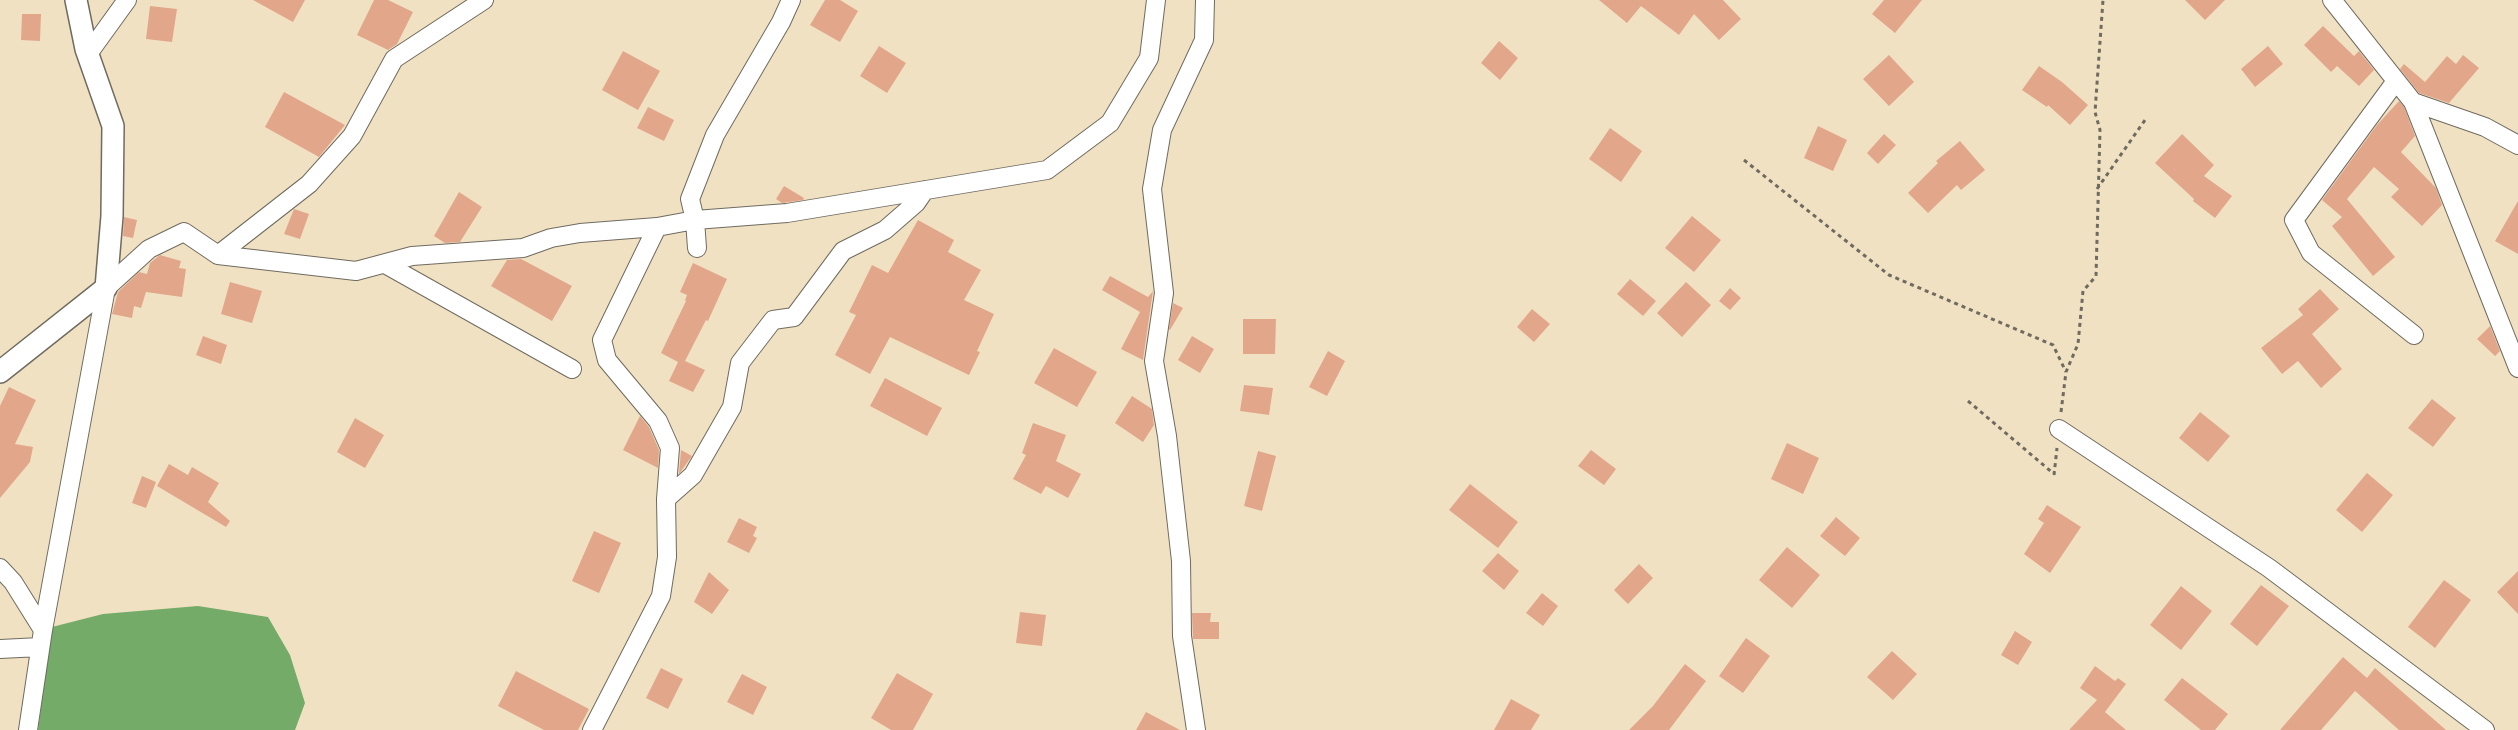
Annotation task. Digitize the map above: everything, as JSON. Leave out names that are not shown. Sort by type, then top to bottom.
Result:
[{"type":"street","points":[[28,730],[41,639],[106,288],[112,216],[113,126],[88,54],[76,0]]},
{"type":"street","points":[[88,54],[126,0]]},
{"type":"street","points":[[218,256],[309,184],[352,136],[394,58],[484,0]]},
{"type":"street","points":[[697,248],[695,220],[690,199],[715,135],[781,22],[791,0]]},
{"type":"street","points":[[0,372],[106,288],[149,249],[184,232],[218,256],[356,271],[412,256],[522,248],[551,238],[580,233],[657,227],[695,220],[787,213],[1047,170],[1110,123],[1149,58],[1156,0]]},
{"type":"street","points":[[1196,730],[1182,636],[1181,561],[1171,475],[1154,361],[1164,294],[1152,188],[1162,130],[1204,40],[1205,0]]},
{"type":"street","points":[[2332,0],[2413,102],[2518,368]]},
{"type":"street","points":[[2396,80],[2294,220],[2312,253],[2414,335]]},
{"type":"street","points":[[2413,102],[2485,127],[2518,145]]},
{"type":"street","points":[[666,500],[693,475],[732,407],[740,363],[773,320],[794,317],[843,251],[885,230],[916,203],[925,190]]},
{"type":"street","points":[[592,730],[661,596],[667,557],[666,500],[670,448],[658,421],[607,360],[602,340],[657,227]]},
{"type":"street","points":[[385,264],[572,369]]},
{"type":"street","points":[[2060,429],[2269,568],[2485,730]]},
{"type":"street","points":[[0,568],[13,582],[41,639]]},
{"type":"street","points":[[0,650],[41,639]]},
{"type":"path","points":[[1744,160],[1889,276],[2053,345],[2066,372],[2078,344],[2083,291],[2096,276],[2100,130],[2095,112],[2099,82],[2103,0]]},
{"type":"path","points":[[2097,190],[2144,120]]},
{"type":"path","points":[[1968,401],[2054,475]]},
{"type":"green space","points":[[198,606],[268,617],[290,655],[305,703],[295,730],[38,730],[52,627],[103,614]]},
{"type":"building","points":[[253,0],[305,0],[293,22]]},
{"type":"building","points":[[374,0],[388,0],[413,12],[397,44],[388,50],[357,35]]},
{"type":"building","points":[[825,0],[840,0],[858,11],[840,42],[810,25]]},
{"type":"building","points":[[1599,0],[1723,0],[1741,19],[1719,40],[1694,14],[1679,35],[1641,6],[1627,23]]},
{"type":"building","points":[[1884,0],[1922,0],[1895,33],[1872,14]]},
{"type":"building","points":[[2185,0],[2225,0],[2205,20]]},
{"type":"building","points":[[150,6],[177,9],[172,42],[146,39]]},
{"type":"building","points":[[22,14],[41,14],[40,41],[21,40]]},
{"type":"building","points":[[2323,26],[2354,56],[2359,51],[2374,70],[2359,86],[2337,66],[2331,72],[2304,45]]},
{"type":"building","points":[[1499,41],[1518,58],[1500,80],[1481,63]]},
{"type":"building","points":[[879,46],[906,63],[887,93],[860,76]]},
{"type":"building","points":[[2268,46],[2283,64],[2255,87],[2241,69]]},
{"type":"building","points":[[623,51],[660,71],[638,110],[602,90]]},
{"type":"building","points":[[1889,55],[1914,82],[1889,106],[1863,79]]},
{"type":"building","points":[[2463,55],[2479,68],[2449,103],[2419,93],[2400,69],[2404,64],[2425,82],[2447,56],[2456,64]]},
{"type":"building","points":[[2039,66],[2062,82],[2088,105],[2070,125],[2048,105],[2047,107],[2022,90]]},
{"type":"building","points":[[284,92],[345,125],[319,157],[265,127]]},
{"type":"building","points":[[2399,101],[2404,107],[2415,136],[2401,152],[2436,188],[2442,205],[2422,226],[2391,197],[2399,189],[2374,167],[2347,199],[2395,257],[2373,276],[2332,226],[2342,217],[2322,200],[2377,125]]},
{"type":"building","points":[[648,107],[674,120],[664,141],[637,128]]},
{"type":"building","points":[[1818,126],[1847,140],[1833,171],[1804,158]]},
{"type":"building","points":[[1610,128],[1642,151],[1621,182],[1589,159]]},
{"type":"building","points":[[1884,134],[1896,145],[1878,164],[1867,153]]},
{"type":"building","points":[[2182,134],[2214,165],[2204,176],[2232,196],[2215,218],[2193,201],[2194,199],[2155,163]]},
{"type":"building","points":[[1960,141],[1985,170],[1961,190],[1957,185],[1928,213],[1908,193],[1938,163],[1936,161]]},
{"type":"building","points":[[784,186],[804,198],[803,200],[782,203],[776,199]]},
{"type":"building","points":[[459,192],[482,207],[460,242],[445,243],[434,236]]},
{"type":"building","points":[[2518,201],[2518,254],[2495,241]]},
{"type":"building","points":[[294,209],[309,214],[300,239],[284,234]]},
{"type":"building","points":[[1692,216],[1721,240],[1694,272],[1665,248]]},
{"type":"building","points":[[124,217],[137,220],[133,238],[123,236]]},
{"type":"building","points":[[918,220],[954,240],[948,252],[981,270],[964,300],[994,314],[977,351],[980,352],[969,375],[890,337],[870,374],[835,355],[856,315],[849,312],[872,265],[888,273]]},
{"type":"building","points":[[160,255],[181,261],[179,268],[186,269],[182,297],[146,292],[141,308],[134,306],[132,318],[112,314],[118,292],[139,272],[147,274],[150,263]]},
{"type":"building","points":[[521,259],[572,286],[552,321],[491,286],[507,260]]},
{"type":"building","points":[[693,263],[727,279],[708,321],[706,320],[685,361],[705,370],[693,392],[669,381],[678,362],[661,353],[686,301],[687,295],[680,292]]},
{"type":"building","points":[[1110,276],[1148,297],[1153,291],[1143,360],[1121,349],[1140,312],[1102,290]]},
{"type":"building","points":[[1630,279],[1656,301],[1643,316],[1617,294]]},
{"type":"building","points":[[230,282],[262,291],[252,323],[221,314]]},
{"type":"building","points":[[1686,282],[1711,305],[1682,337],[1657,313]]},
{"type":"building","points":[[1730,288],[1741,298],[1730,310],[1719,301]]},
{"type":"building","points":[[2320,289],[2339,309],[2312,334],[2342,369],[2321,388],[2298,361],[2282,374],[2261,348],[2303,315],[2298,309]]},
{"type":"building","points":[[1173,303],[1183,308],[1170,330],[1169,329]]},
{"type":"building","points":[[1532,309],[1550,324],[1534,342],[1517,327]]},
{"type":"building","points":[[1243,319],[1276,319],[1275,354],[1243,354]]},
{"type":"building","points":[[2490,326],[2500,351],[2495,356],[2477,339]]},
{"type":"building","points":[[203,336],[227,345],[221,364],[196,355]]},
{"type":"building","points":[[1192,336],[1214,349],[1200,373],[1178,360]]},
{"type":"building","points":[[1054,348],[1097,372],[1077,407],[1034,383]]},
{"type":"building","points":[[1328,351],[1345,361],[1327,396],[1309,387]]},
{"type":"building","points":[[885,378],[942,408],[927,436],[870,406]]},
{"type":"building","points":[[1244,385],[1273,388],[1269,415],[1240,411]]},
{"type":"building","points":[[9,387],[36,400],[15,444],[33,447],[30,462],[0,498],[0,406]]},
{"type":"building","points":[[1132,396],[1152,409],[1154,425],[1143,442],[1115,423]]},
{"type":"building","points":[[2432,399],[2456,418],[2433,447],[2408,428]]},
{"type":"building","points":[[2200,412],[2230,436],[2208,462],[2179,438]]},
{"type":"building","points":[[640,416],[649,427],[659,450],[658,468],[623,450]]},
{"type":"building","points":[[355,418],[384,435],[365,468],[337,452]]},
{"type":"building","points":[[1033,423],[1066,435],[1056,461],[1081,474],[1068,498],[1046,486],[1041,494],[1013,479],[1026,455],[1022,453]]},
{"type":"building","points":[[1787,443],[1819,458],[1803,494],[1771,479]]},
{"type":"building","points":[[681,450],[692,456],[679,474]]},
{"type":"building","points":[[1591,450],[1616,469],[1604,485],[1578,466]]},
{"type":"building","points":[[1258,451],[1276,456],[1262,511],[1244,506]]},
{"type":"building","points":[[169,464],[188,475],[192,467],[219,483],[208,502],[230,521],[226,527],[157,486]]},
{"type":"building","points":[[2367,473],[2393,495],[2362,532],[2336,510]]},
{"type":"building","points":[[142,476],[156,482],[146,508],[132,503]]},
{"type":"building","points":[[1470,484],[1518,522],[1498,548],[1449,510]]},
{"type":"building","points":[[2047,505],[2081,527],[2050,573],[2024,554],[2044,523],[2038,519]]},
{"type":"building","points":[[1836,517],[1860,538],[1845,556],[1820,536]]},
{"type":"building","points":[[739,518],[757,527],[753,536],[757,538],[749,553],[727,542]]},
{"type":"building","points":[[594,531],[621,543],[599,593],[572,581]]},
{"type":"building","points":[[1787,547],[1820,575],[1792,608],[1759,580]]},
{"type":"building","points":[[1498,553],[1519,571],[1504,590],[1482,571]]},
{"type":"building","points":[[1639,564],[1653,578],[1628,604],[1614,590]]},
{"type":"building","points":[[2518,571],[2518,614],[2497,592]]},
{"type":"building","points":[[709,572],[729,590],[712,614],[694,602]]},
{"type":"building","points":[[2444,580],[2471,600],[2435,648],[2408,627]]},
{"type":"building","points":[[2261,585],[2289,606],[2257,646],[2230,624]]},
{"type":"building","points":[[2181,586],[2212,611],[2181,650],[2150,625]]},
{"type":"building","points":[[1542,593],[1558,606],[1543,626],[1526,613]]},
{"type":"building","points":[[1020,612],[1046,615],[1042,646],[1016,643]]},
{"type":"building","points":[[1192,613],[1211,613],[1210,622],[1219,622],[1219,639],[1193,639]]},
{"type":"building","points":[[2015,631],[2032,642],[2018,665],[2001,655]]},
{"type":"building","points":[[1746,638],[1770,656],[1743,693],[1719,676]]},
{"type":"building","points":[[1892,651],[1917,674],[1893,700],[1867,677]]},
{"type":"building","points":[[2343,657],[2367,678],[2375,668],[2446,730],[2399,730],[2355,691],[2321,730],[2280,730]]},
{"type":"building","points":[[1685,664],[1706,681],[1669,730],[1629,730],[1653,706]]},
{"type":"building","points":[[2095,666],[2115,681],[2118,678],[2126,684],[2105,712],[2126,730],[2069,730],[2097,700],[2080,688]]},
{"type":"building","points":[[661,668],[683,679],[668,709],[646,698]]},
{"type":"building","points":[[516,671],[589,709],[578,730],[544,730],[498,706]]},
{"type":"building","points":[[897,673],[933,694],[913,730],[891,730],[871,718]]},
{"type":"building","points":[[742,674],[767,687],[753,715],[727,702]]},
{"type":"building","points":[[2182,678],[2228,714],[2215,730],[2201,730],[2164,700]]},
{"type":"building","points":[[1511,699],[1540,715],[1531,730],[1494,730]]},
{"type":"building","points":[[1146,712],[1180,730],[1136,730]]}]
